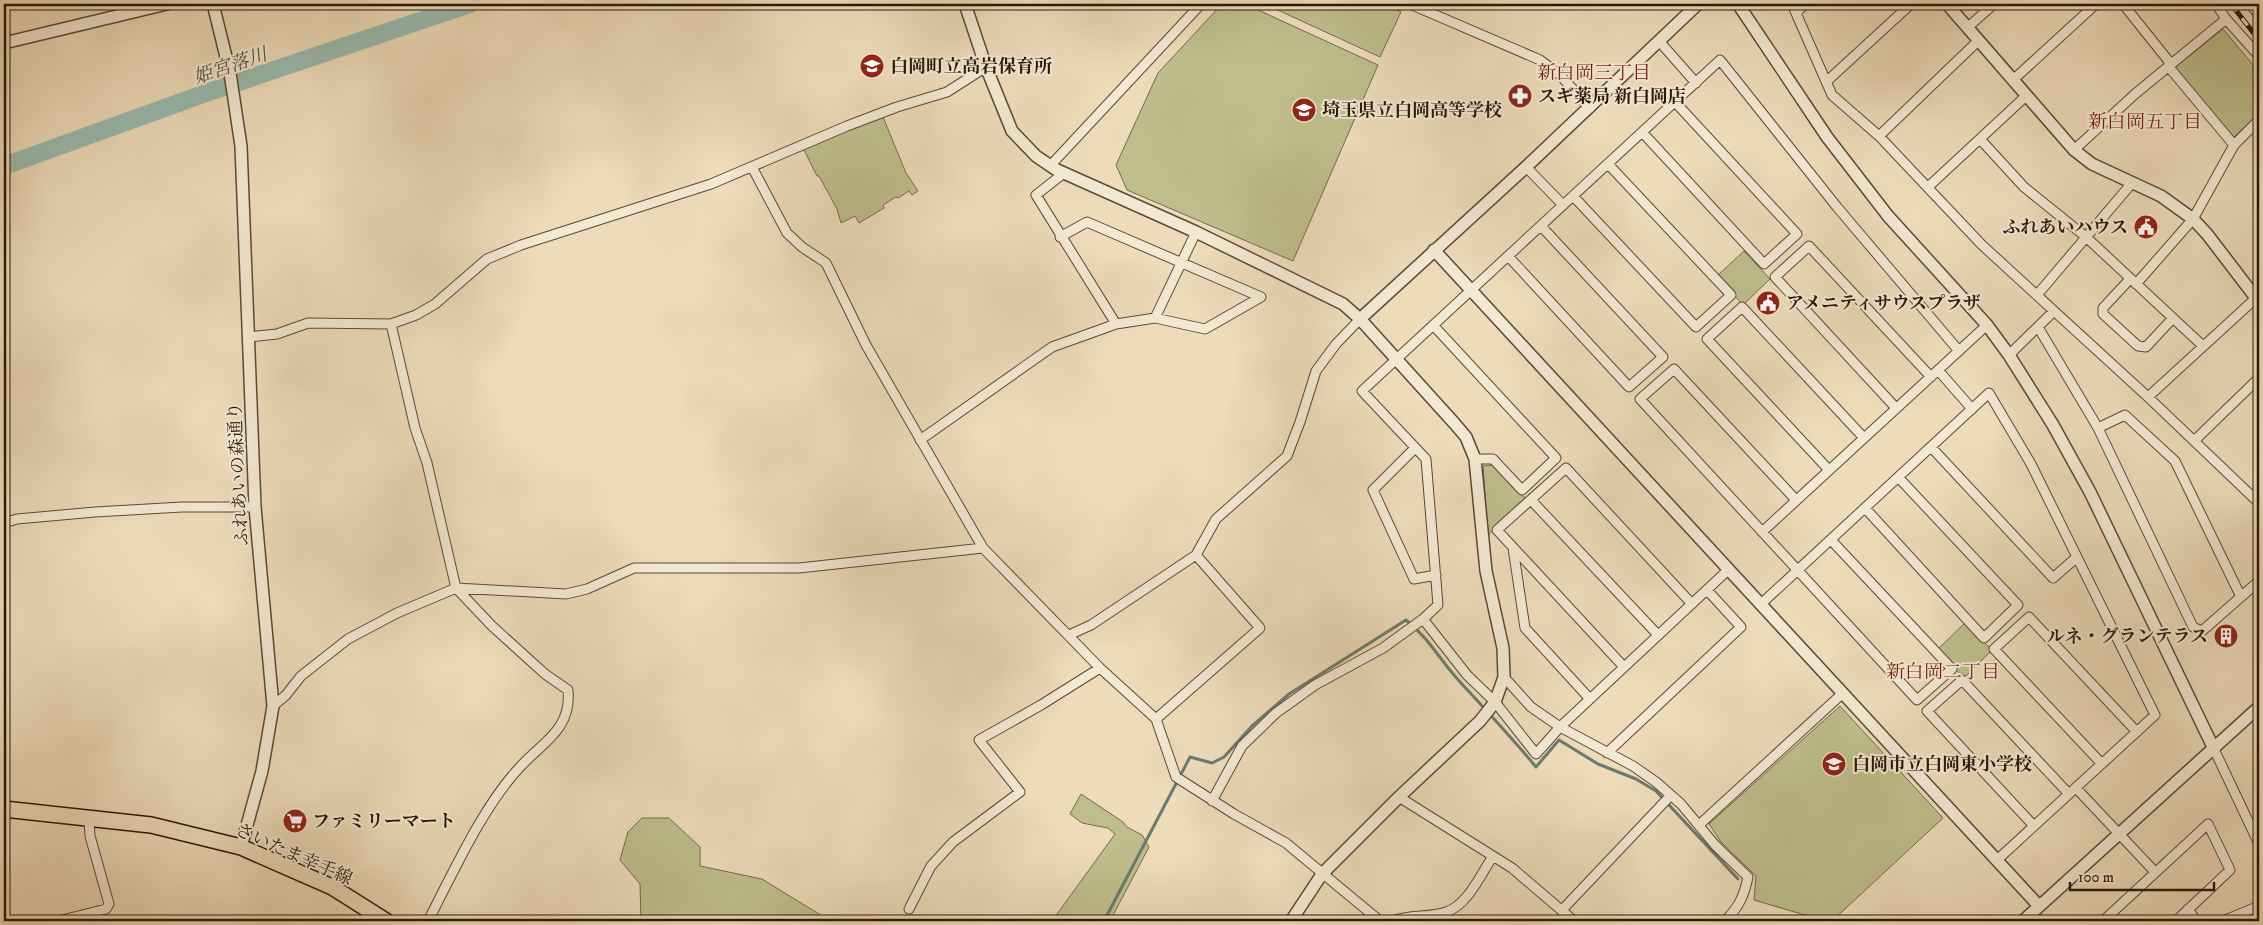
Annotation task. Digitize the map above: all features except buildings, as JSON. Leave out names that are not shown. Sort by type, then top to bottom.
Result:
[{"type":"main road","name":"さいたま幸手線","points":[[4,809],[151,826],[241,847],[332,887],[386,921]]},
{"type":"street","points":[[4,43],[167,4]]},
{"type":"street","name":"ふれあいの森通り","points":[[213,4],[231,77],[241,146],[255,507],[273,706],[262,771],[241,847]]},
{"type":"street","points":[[965,4],[986,67],[1012,130],[1036,156],[1064,173],[1196,232],[1343,304],[1360,318],[1455,424],[1466,437],[1475,458],[1486,571],[1503,648],[1504,677],[1495,702],[1480,721],[1399,797],[1322,874],[1291,921]]},
{"type":"street","points":[[1050,166],[1202,4]]},
{"type":"street","points":[[1410,4],[1540,60],[1560,75],[1590,108]]},
{"type":"street","points":[[1069,635],[1091,625],[1196,555],[1216,519],[1287,456],[1316,371],[1336,344],[1360,318],[1526,168],[1698,4]]},
{"type":"street","points":[[1738,4],[1827,136],[1882,208],[1987,325],[2010,355],[2053,425],[2090,492],[2259,844]]},
{"type":"street","points":[[1805,4],[1794,8],[1832,95],[1879,136],[1982,245],[2258,498]]},
{"type":"street","points":[[1826,82],[1911,4]]},
{"type":"street","points":[[1947,4],[2074,150],[2092,164],[2161,196],[2193,219],[2208,234],[2257,300],[2203,346],[2148,397]]},
{"type":"street","points":[[1968,27],[1994,4]]},
{"type":"street","points":[[2013,80],[2096,4]]},
{"type":"street","points":[[2122,4],[2234,145]]},
{"type":"street","points":[[2216,4],[2226,19],[2259,56]]},
{"type":"street","points":[[2074,150],[2170,65],[2226,19]]},
{"type":"street","points":[[1879,136],[1979,40]]},
{"type":"street","points":[[1659,41],[1696,83]]},
{"type":"street","points":[[1212,801],[1242,746],[1276,713],[1315,685],[1383,648],[1423,619],[1438,605],[1426,459],[1362,391],[1720,60],[1837,207],[1959,350]]},
{"type":"street","points":[[248,337],[277,334],[308,323],[392,324],[416,315],[435,304],[487,259],[521,245],[711,184],[880,113],[947,92],[986,67]]},
{"type":"street","points":[[1928,187],[2026,96]]},
{"type":"street","points":[[1642,132],[1764,264],[1798,234],[1675,102]]},
{"type":"street","points":[[2173,318],[2146,347],[2138,346],[2103,314],[2103,308],[2133,281],[2193,219],[2234,145],[2259,120]]},
{"type":"street","points":[[1980,139],[2024,187],[2086,237],[2203,346]]},
{"type":"street","points":[[1573,196],[1696,327],[1724,302],[1730,295],[1608,164]]},
{"type":"street","points":[[752,167],[786,233],[802,248],[826,263],[866,345],[983,548],[1100,668],[1156,719],[1176,777],[1212,801],[1286,843],[1380,921]]},
{"type":"street","points":[[1526,168],[1563,205]]},
{"type":"street","points":[[1064,173],[1036,195],[1060,237],[1116,324]]},
{"type":"street","points":[[2037,295],[2132,184]]},
{"type":"street","points":[[920,440],[1052,347],[1116,324],[1155,318],[1205,329],[1261,297],[1087,222],[1060,237]]},
{"type":"street","points":[[1508,256],[1629,388],[1663,357],[1541,226]]},
{"type":"street","points":[[1155,318],[1196,232]]},
{"type":"street","points":[[1896,408],[1775,277],[1809,246],[1931,377]]},
{"type":"street","points":[[1434,250],[2039,906]]},
{"type":"street","points":[[1829,470],[1707,339],[1742,308],[1864,438]]},
{"type":"street","points":[[2010,355],[2054,311]]},
{"type":"street","points":[[392,324],[415,428],[427,463],[456,588],[545,674],[568,690],[570,705],[560,729],[519,768],[490,806],[428,921]]},
{"type":"street","points":[[1433,325],[1556,458],[1522,490],[1493,459],[1475,458]]},
{"type":"street","points":[[1762,532],[1987,325]]},
{"type":"street","points":[[2038,327],[2098,428],[2193,627],[2202,631],[2259,581]]},
{"type":"street","points":[[1796,500],[1674,369],[1640,400],[1917,700],[1952,669],[1831,540]]},
{"type":"street","points":[[1938,370],[1972,409]]},
{"type":"street","points":[[2194,441],[2259,378]]},
{"type":"street","points":[[1761,604],[1989,394],[2031,464],[2155,715],[1997,860]]},
{"type":"street","points":[[2098,428],[2125,415],[2175,461],[2241,597]]},
{"type":"street","points":[[1931,447],[2053,578],[2077,557]]},
{"type":"street","points":[[1415,448],[1373,490],[1414,579],[1436,575]]},
{"type":"street","points":[[1624,667],[1497,530],[1566,468],[1692,604]]},
{"type":"street","points":[[1865,508],[1984,638],[2018,605],[1898,478]]},
{"type":"street","points":[[1531,500],[1658,635]]},
{"type":"street","points":[[4,524],[17,519],[95,512],[182,507],[255,507]]},
{"type":"street","points":[[273,706],[286,695],[301,676],[348,640],[397,613],[456,588],[566,594],[587,589],[634,568],[799,568],[983,548]]},
{"type":"street","points":[[1513,548],[1525,628],[1590,699]]},
{"type":"street","points":[[1156,719],[1260,628],[1196,555]]},
{"type":"street","points":[[1423,619],[1467,675],[1495,702],[1536,754],[1560,727],[1728,570]]},
{"type":"street","points":[[1607,753],[1741,627],[1707,590]]},
{"type":"street","points":[[2102,764],[1994,649],[2029,617],[2137,732]]},
{"type":"street","points":[[909,909],[931,866],[953,842],[1020,792],[979,740],[1041,705],[1100,668]]},
{"type":"street","points":[[1504,677],[1531,707],[1560,727],[1633,766],[1656,782],[1671,795],[1715,845],[1748,876],[1745,895],[1737,909],[1724,921]]},
{"type":"street","points":[[2034,826],[1927,711],[1962,680],[2155,872]]},
{"type":"street","points":[[1699,825],[1843,693]]},
{"type":"street","points":[[2023,921],[2259,707]]},
{"type":"street","points":[[1562,910],[1671,795]]},
{"type":"street","points":[[1399,797],[1512,868],[1574,921]]},
{"type":"street","points":[[58,921],[106,909],[109,904],[90,836],[89,819]]},
{"type":"street","points":[[2103,921],[2208,824],[2230,870],[2176,921]]},
{"type":"street","points":[[1393,921],[1401,918],[1446,912],[1461,904],[1492,856]]},
{"type":"street","points":[[2223,921],[2259,906]]},
{"type":"street","points":[[2188,909],[2196,921]]},
{"type":"green space","points":[[1222,4],[1245,4],[1378,65],[1293,261],[1127,190],[1116,165],[1158,73]]},
{"type":"green space","points":[[1270,4],[1384,4],[1401,12],[1380,57],[1269,6]]},
{"type":"green space","points":[[2223,29],[2259,72],[2259,114],[2233,138],[2174,68]]},
{"type":"green space","points":[[883,117],[906,173],[918,191],[912,195],[909,191],[898,198],[896,197],[883,205],[884,208],[859,223],[855,216],[841,223],[837,209],[803,148]]},
{"type":"green space","points":[[1744,251],[1770,279],[1743,305],[1717,276]]},
{"type":"green space","points":[[1494,465],[1526,499],[1488,535],[1483,466]]},
{"type":"green space","points":[[1965,623],[1992,650],[1964,678],[1937,650]]},
{"type":"green space","name":"白岡市立白岡東小学校","points":[[1840,706],[1943,818],[1832,921],[1825,921],[1754,900],[1756,876],[1721,842],[1709,824]]},
{"type":"green space","points":[[1081,794],[1123,822],[1127,827],[1142,835],[1149,847],[1110,921],[1052,921],[1115,834],[1108,828],[1082,823],[1070,814]]},
{"type":"green space","points":[[642,818],[669,818],[700,847],[700,866],[762,879],[824,917],[819,921],[641,921],[640,884],[620,860],[628,832]]},
{"type":"waterway","name":"姫宮落川","points":[[4,166],[206,93],[470,4]]},
{"type":"waterway","points":[[1104,921],[1190,757],[1212,763],[1224,757],[1252,726],[1289,694],[1406,620],[1422,635],[1454,675],[1536,767],[1559,740],[1598,764],[1636,779],[1656,791],[1738,879]]},
{"type":"railway","points":[[2231,4],[2259,40]]},
{"type":"place","name":"白岡町立高岩保育所","points":[[872,66]]},
{"type":"place","name":"スギ薬局 新白岡店","points":[[1520,96]]},
{"type":"place","name":"埼玉県立白岡高等学校","points":[[1304,110]]},
{"type":"place","name":"ふれあいハウス","points":[[2146,227]]},
{"type":"place","name":"アメニティサウスプラザ","points":[[1768,303]]},
{"type":"place","name":"ルネ・グランテラス","points":[[2226,636]]},
{"type":"place","name":"白岡市立白岡東小学校","points":[[1834,764]]},
{"type":"place","name":"ファミリーマート","points":[[295,821]]},
{"type":"district","name":"新白岡三丁目","points":[[1594,72]]},
{"type":"district","name":"新白岡五丁目","points":[[2145,121]]},
{"type":"district","name":"新白岡二丁目","points":[[1943,671]]}]
